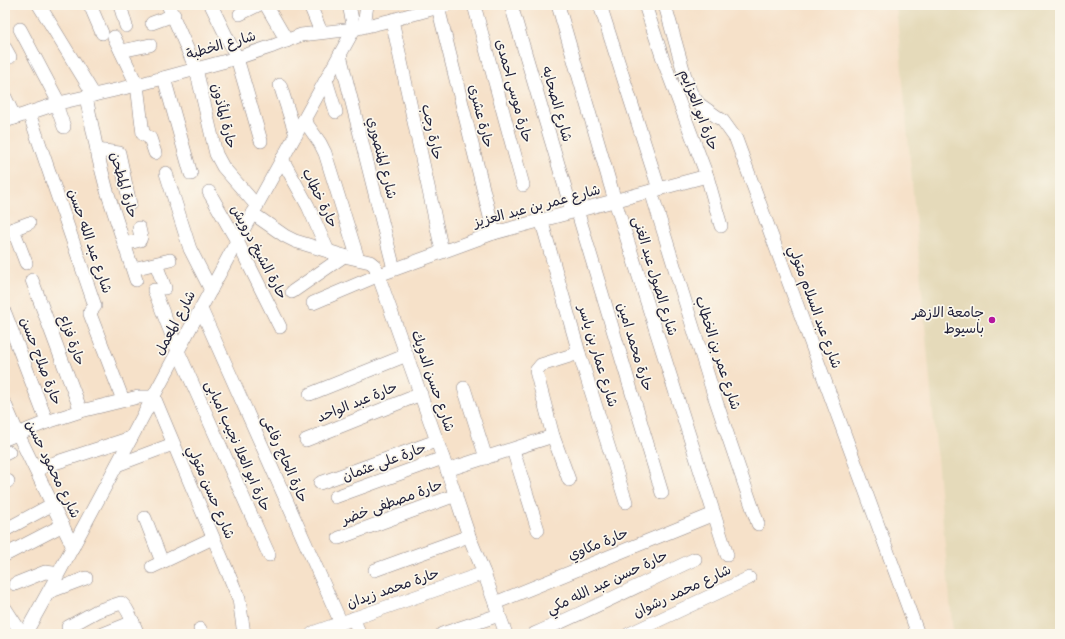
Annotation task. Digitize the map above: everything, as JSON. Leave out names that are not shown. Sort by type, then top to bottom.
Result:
[{"type":"street","name":"حارة المطحن","points":[[39,5],[67,50],[90,96],[97,150],[107,190],[135,274],[156,264]]},
{"type":"street","points":[[90,5],[108,35],[121,51],[137,85],[144,134],[150,138],[155,153]]},
{"type":"street","points":[[120,5],[126,26]]},
{"type":"street","points":[[211,5],[237,58],[261,141]]},
{"type":"street","points":[[240,14],[258,5]]},
{"type":"street","points":[[266,5],[287,41]]},
{"type":"street","points":[[310,5],[321,32]]},
{"type":"street","points":[[349,5],[359,28]]},
{"type":"street","points":[[359,28],[367,5]]},
{"type":"street","name":"حارة موسى احمدى","points":[[474,5],[523,184]]},
{"type":"street","name":"شارع الصحابه","points":[[511,5],[575,211]]},
{"type":"street","name":"شارع الصول عبد الغنى","points":[[558,5],[615,201],[727,555]]},
{"type":"street","name":"شارع عمر بن الخطاب","points":[[600,5],[713,392],[758,524]]},
{"type":"street","name":"حارة ابو العزايم","points":[[645,5],[664,62],[707,176],[721,226]]},
{"type":"street","name":"شارع عبد السلام متولي","points":[[665,5],[691,93],[699,104],[724,122],[736,139],[918,634]]},
{"type":"street","name":"شارع الخطبة","points":[[10,119],[57,104],[137,85],[237,58],[301,35],[359,28],[392,20],[421,8],[442,6]]},
{"type":"street","name":"حارة عشرى","points":[[442,6],[494,233]]},
{"type":"street","points":[[152,23],[171,10]]},
{"type":"street","name":"حارة المأذون","points":[[171,10],[196,69],[216,154],[255,210]]},
{"type":"street","name":"حارة رجب","points":[[392,20],[442,251]]},
{"type":"street","name":"شارع المعمل","points":[[23,634],[49,592],[282,159],[340,55],[359,28]]},
{"type":"street","points":[[20,29],[57,104],[64,127]]},
{"type":"street","points":[[121,51],[150,45]]},
{"type":"street","name":"شارع المنصوري","points":[[340,55],[394,269]]},
{"type":"street","points":[[164,78],[191,174]]},
{"type":"street","points":[[326,80],[336,112]]},
{"type":"street","points":[[280,85],[296,135]]},
{"type":"street","points":[[5,97],[10,119]]},
{"type":"street","name":"شارع عبد الله حسن","points":[[29,113],[95,306],[90,314],[123,400]]},
{"type":"street","points":[[304,120],[325,153],[358,259]]},
{"type":"street","points":[[97,150],[119,153],[130,204]]},
{"type":"street","name":"حارة خطاب","points":[[282,159],[308,206],[328,251]]},
{"type":"street","points":[[166,173],[190,249],[211,290]]},
{"type":"street","name":"شارع عمر بن عبد العزيز","points":[[313,303],[394,269],[494,233],[541,219],[707,176]]},
{"type":"street","name":"حارة الشيخ درويش","points":[[209,192],[237,242],[280,327]]},
{"type":"street","name":"شارع حسن الدويك","points":[[255,210],[285,236],[295,241],[372,263],[379,275],[436,441],[448,470],[469,536],[506,634]]},
{"type":"street","name":"حارة محمد امين","points":[[575,211],[662,493]]},
{"type":"street","name":"شارع عمار بن ياسر","points":[[541,219],[579,353],[626,502]]},
{"type":"street","points":[[26,263],[9,230],[29,223]]},
{"type":"street","points":[[125,244],[140,240],[141,237],[139,228]]},
{"type":"street","points":[[292,292],[344,256]]},
{"type":"street","points":[[156,264],[170,260]]},
{"type":"street","name":"حارة ابو العلا نجيب امبابى","points":[[156,264],[160,289],[178,351],[269,555]]},
{"type":"street","name":"حارة فزاع","points":[[32,280],[81,412]]},
{"type":"street","name":"حارة الحاج رفاعى","points":[[201,309],[347,621],[359,634]]},
{"type":"street","name":"حارة صلاح حسن","points":[[5,312],[47,422]]},
{"type":"street","points":[[570,480],[554,436],[536,371],[541,365],[579,353]]},
{"type":"street","points":[[310,394],[407,354]]},
{"type":"street","points":[[464,388],[486,458]]},
{"type":"street","name":"حارة عبد الواحد","points":[[306,440],[421,394]]},
{"type":"street","points":[[5,439],[47,422],[123,400],[145,396],[154,397]]},
{"type":"street","name":"شارع حسن متولي","points":[[154,397],[239,598],[244,634]]},
{"type":"street","name":"شارع محمود حسن","points":[[5,404],[73,547]]},
{"type":"street","points":[[448,470],[554,436]]},
{"type":"street","points":[[36,469],[131,438]]},
{"type":"street","points":[[320,483],[436,441]]},
{"type":"street","points":[[117,465],[173,444]]},
{"type":"street","points":[[513,450],[538,530]]},
{"type":"street","name":"حارة على عثمان","points":[[335,497],[443,458]]},
{"type":"street","name":"حارة مصطفى خضر","points":[[339,538],[456,495]]},
{"type":"street","points":[[5,530],[53,504]]},
{"type":"street","name":"حارة مكاوي","points":[[442,634],[714,514]]},
{"type":"street","points":[[145,518],[157,564],[213,538]]},
{"type":"street","points":[[5,555],[63,525]]},
{"type":"street","points":[[375,570],[469,536]]},
{"type":"street","name":"حارة حسن عبد الله مكي","points":[[534,634],[574,617],[695,559]]},
{"type":"street","points":[[16,584],[44,572],[53,573],[56,578]]},
{"type":"street","name":"حارة محمد زيدان","points":[[312,634],[484,573]]},
{"type":"street","points":[[49,592],[86,578]]},
{"type":"street","name":"شارع محمد رشوان","points":[[629,634],[749,578]]},
{"type":"street","points":[[68,627],[97,611],[119,603],[124,604],[135,628],[102,634]]},
{"type":"street","points":[[7,614],[23,634]]},
{"type":"shaded area","name":"جامعة الازهر باسيوط","points":[[896,5],[1060,5],[1060,634],[953,634]]},
{"type":"place","name":"جامعة الازهر باسيوط","points":[[992,320]]}]
